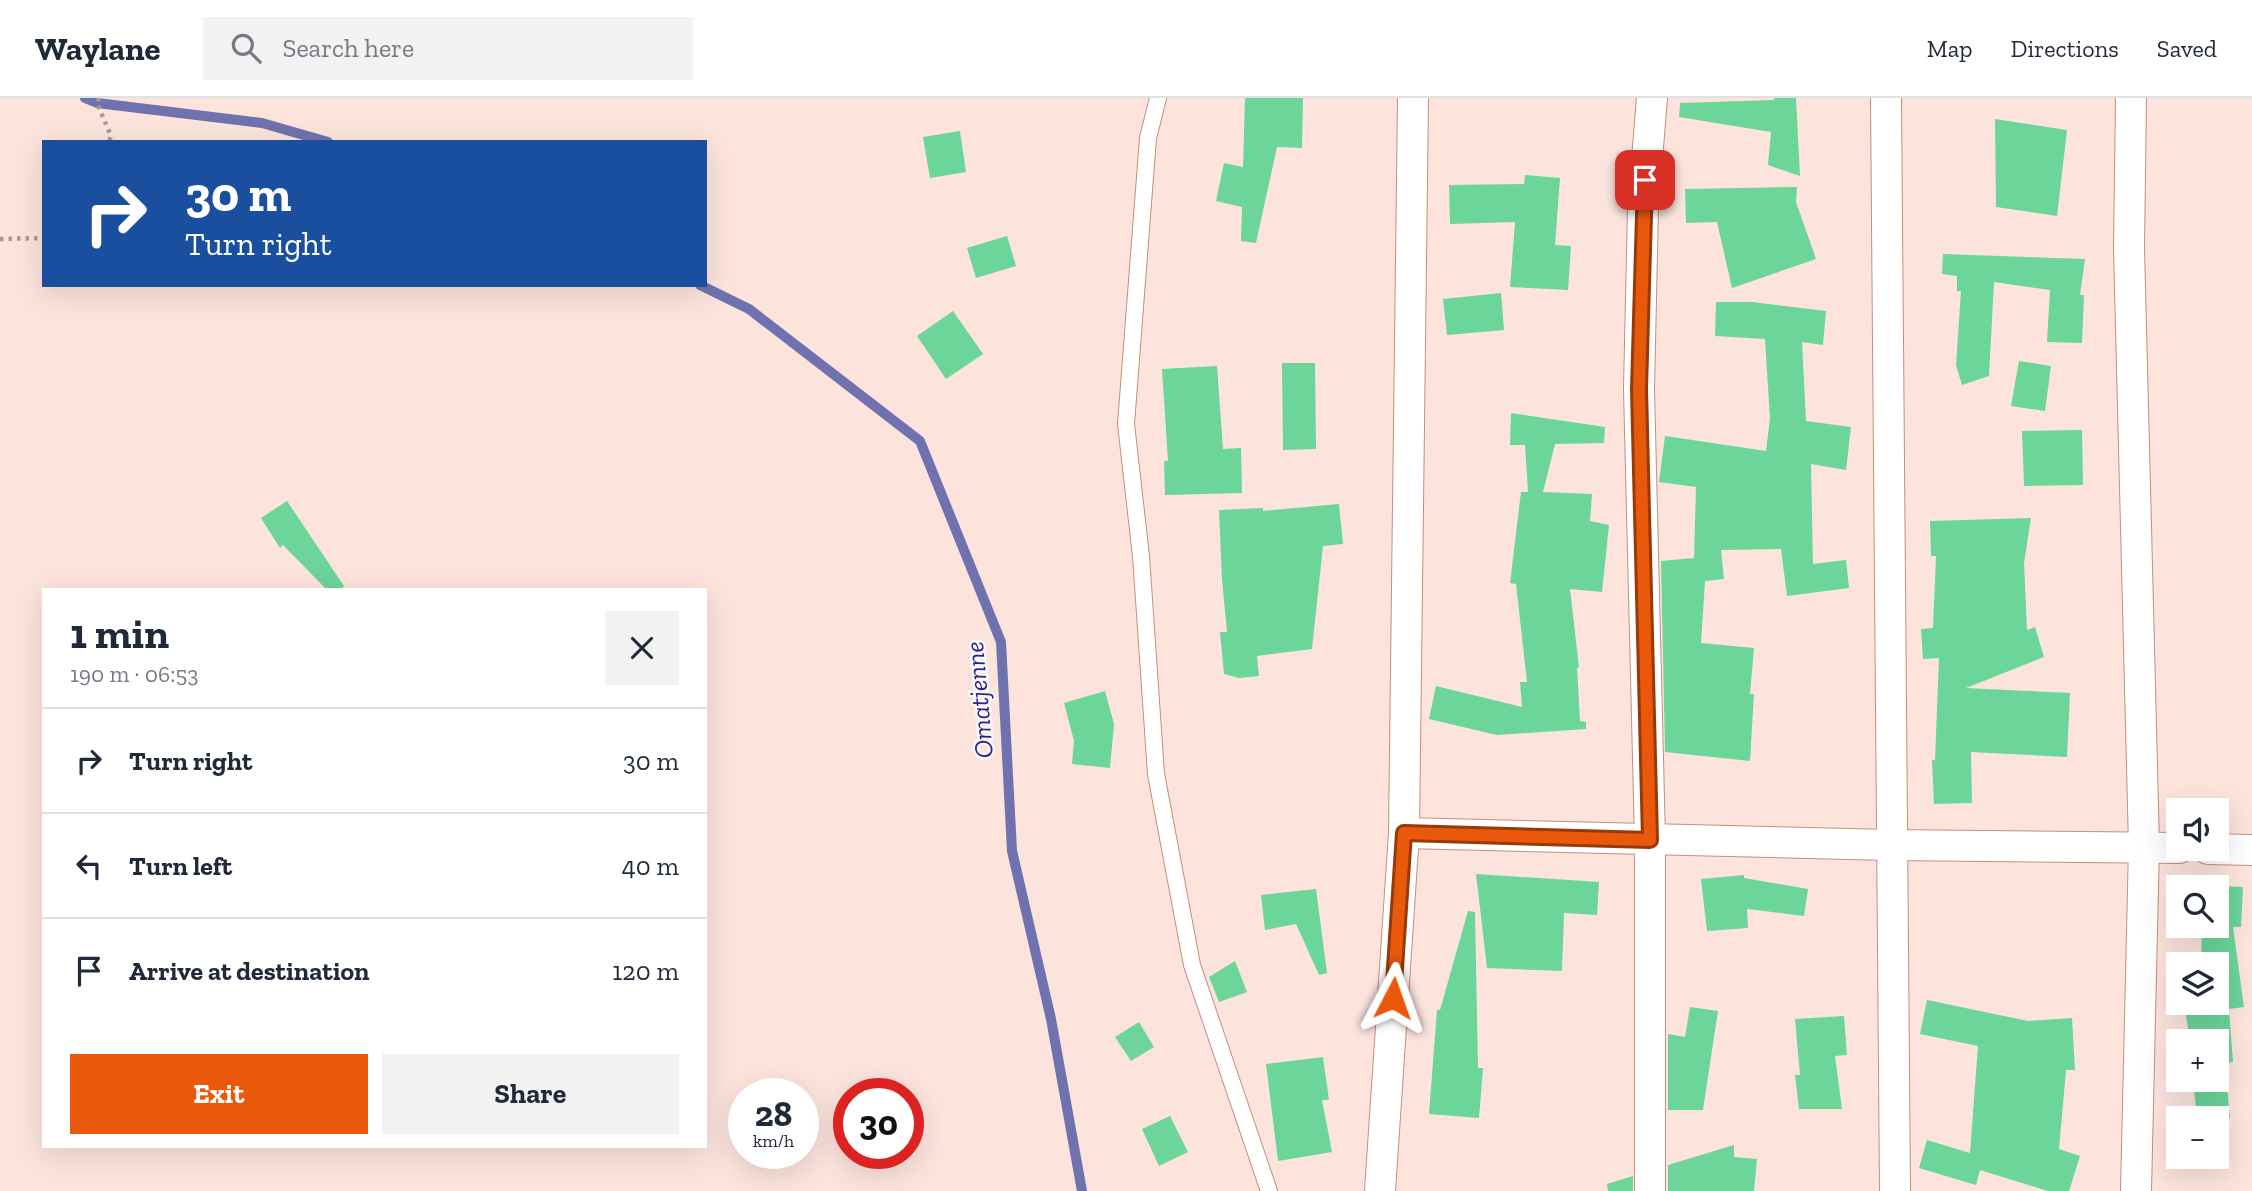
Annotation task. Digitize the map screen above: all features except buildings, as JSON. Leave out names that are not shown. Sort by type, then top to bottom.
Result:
[{"type":"street","points":[[1380,1191],[1404,833],[1413,98]]},
{"type":"street","points":[[1650,1191],[1650,840],[1639,389],[1643,208],[1652,98]]},
{"type":"street","points":[[1886,98],[1895,1191]]},
{"type":"street","points":[[2131,98],[2129,248],[2144,846],[2136,1191]]},
{"type":"street","points":[[1404,833],[1891,845],[2166,847]]},
{"type":"street","points":[[2229,849],[2252,850]]},
{"type":"lane","points":[[1158,98],[1148,138],[1126,424],[1141,556],[1156,774],[1192,965],[1269,1191]]},
{"type":"path","points":[[99,98],[97,103],[111,136],[110,140]]},
{"type":"path","points":[[0,239],[42,238]]},
{"type":"waterway","name":"Omatjenne","points":[[85,98],[97,103],[262,123],[321,140]]},
{"type":"waterway","name":"Omatjenne","points":[[704,287],[749,309],[920,441],[1001,642],[1012,851],[1051,1019],[1082,1191]]},
{"type":"route","points":[[1393,998],[1404,833],[1650,840],[1639,389],[1645,180]]}]
